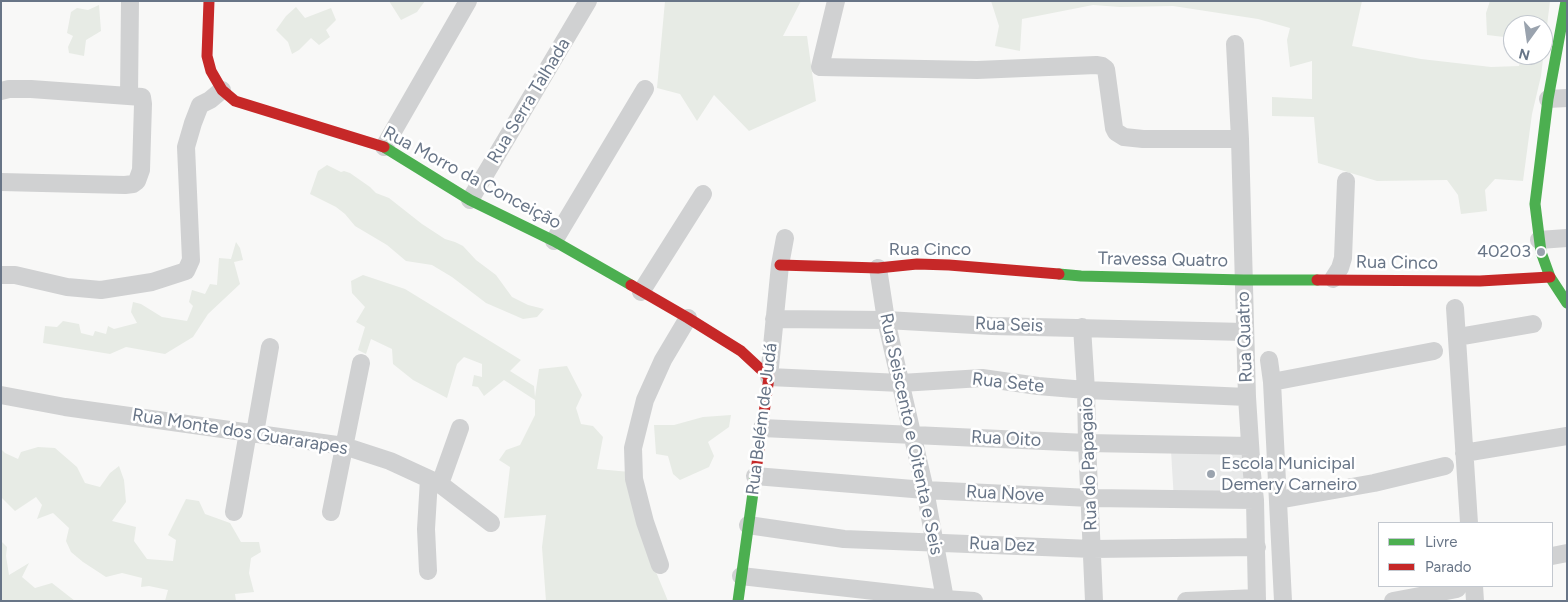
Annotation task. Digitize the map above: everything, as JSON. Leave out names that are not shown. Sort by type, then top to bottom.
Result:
[{"type":"street","points":[[130,1],[132,96]]},
{"type":"street","name":"Rua Morro da Conceição","points":[[209,1],[207,56],[211,72],[222,90],[235,101],[384,147],[470,200],[554,241],[688,318],[741,351],[769,377]]},
{"type":"street","points":[[384,147],[468,1]]},
{"type":"street","name":"Rua Serra Talhada","points":[[470,200],[588,1]]},
{"type":"street","points":[[836,1],[820,67],[976,70],[1096,64],[1106,69],[1116,132],[1124,136],[1143,139],[1240,139]]},
{"type":"street","points":[[1566,1],[1548,99],[1535,204],[1541,252],[1550,277],[1567,303]]},
{"type":"street","name":"Rua Quatro","points":[[1235,44],[1240,139],[1247,397],[1255,500],[1257,599]]},
{"type":"street","points":[[1,91],[31,89],[132,96],[142,97],[143,104],[142,170],[137,181],[133,184],[1,182]]},
{"type":"street","points":[[554,241],[645,89]]},
{"type":"street","points":[[1,275],[15,275],[67,286],[101,290],[152,282],[186,272],[191,260],[186,147],[200,105],[210,100],[222,90]]},
{"type":"street","points":[[1548,99],[1567,98]]},
{"type":"street","points":[[1332,280],[1340,268],[1343,258],[1346,181]]},
{"type":"street","points":[[641,292],[703,194]]},
{"type":"street","name":"Rua Belém de Judá","points":[[738,601],[769,377],[780,265],[785,238]]},
{"type":"street","points":[[1538,240],[1567,238]]},
{"type":"street","name":"Rua Cinco","points":[[780,265],[878,268],[917,264],[949,265],[1081,276]]},
{"type":"street","name":"Rua Seiscento e Oitenta e Seis","points":[[878,268],[886,320],[925,490],[945,599]]},
{"type":"street","name":"Travessa Quatro","points":[[1081,276],[1244,280]]},
{"type":"street","name":"Rua Cinco","points":[[1244,280],[1480,281],[1550,277]]},
{"type":"street","points":[[1455,308],[1469,522]]},
{"type":"street","points":[[660,564],[645,522],[634,479],[633,448],[645,400],[664,360],[688,318]]},
{"type":"street","name":"Rua Seis","points":[[774,319],[886,320],[992,326],[1245,332]]},
{"type":"street","points":[[1458,337],[1533,324]]},
{"type":"street","name":"Rua do Papagaio","points":[[1082,328],[1094,601]]},
{"type":"street","points":[[234,512],[270,347]]},
{"type":"street","points":[[1272,382],[1434,351]]},
{"type":"street","points":[[1269,360],[1272,382],[1283,601]]},
{"type":"street","points":[[331,512],[361,363]]},
{"type":"street","name":"Rua Sete","points":[[769,377],[901,383],[982,378],[1038,386],[1086,390],[1247,397]]},
{"type":"street","name":"Rua Monte dos Guararapes","points":[[1,395],[65,407],[344,446],[390,461],[435,482],[491,523]]},
{"type":"street","points":[[428,571],[426,529],[435,482],[460,428]]},
{"type":"street","name":"Rua Oito","points":[[762,428],[1086,442],[1250,446]]},
{"type":"street","points":[[1464,453],[1567,436]]},
{"type":"street","points":[[1278,500],[1374,483],[1445,466]]},
{"type":"street","name":"Rua Nove","points":[[755,476],[925,490],[1090,498],[1255,500]]},
{"type":"street","name":"Rua Dez","points":[[748,526],[844,539],[1092,549],[1256,547]]},
{"type":"street","points":[[1553,556],[1567,553]]},
{"type":"street","points":[[742,576],[974,601]]},
{"type":"street","points":[[1393,601],[1466,587],[1475,601]]},
{"type":"street","points":[[1186,601],[1257,599]]},
{"type":"shaded area","points":[[389,1],[425,1],[417,12],[401,20]]},
{"type":"shaded area","points":[[665,1],[801,1],[783,36],[807,36],[816,101],[749,131],[714,95],[697,121],[680,94],[657,88]]},
{"type":"shaded area","points":[[991,1],[1362,1],[1352,46],[1421,59],[1491,67],[1542,65],[1532,114],[1523,181],[1495,179],[1485,190],[1487,211],[1461,214],[1458,195],[1447,180],[1377,181],[1318,163],[1314,117],[1272,116],[1272,97],[1312,99],[1312,61],[1290,67],[1287,40],[1290,28],[1258,19],[1173,6],[1120,7],[1093,5],[1022,19],[1020,51],[995,46],[999,26]]},
{"type":"shaded area","points":[[1490,1],[1550,1],[1548,15],[1503,15],[1503,37],[1487,35],[1486,13]]},
{"type":"shaded area","points":[[99,5],[101,31],[86,40],[84,56],[69,53],[68,47],[73,36],[67,33],[71,12],[77,8],[88,10]]},
{"type":"shaded area","points":[[296,7],[305,18],[331,8],[336,20],[326,30],[330,37],[319,45],[311,38],[292,54],[288,42],[276,30],[286,16]]},
{"type":"shaded area","points":[[327,165],[341,172],[350,173],[376,193],[389,198],[445,239],[463,246],[476,260],[496,275],[512,297],[528,305],[544,309],[537,317],[523,319],[486,303],[452,277],[432,265],[406,261],[387,245],[355,226],[336,207],[310,194],[318,171]]},
{"type":"shaded area","points":[[236,242],[240,248],[243,260],[234,262],[240,284],[208,314],[193,337],[165,354],[126,347],[110,354],[43,343],[45,326],[57,327],[63,321],[79,324],[81,333],[93,336],[95,331],[106,334],[108,326],[114,329],[137,323],[131,312],[133,302],[141,304],[162,317],[187,321],[193,306],[189,302],[192,290],[205,294],[210,284],[217,285],[219,258],[231,259]]},
{"type":"shaded area","points":[[363,275],[405,289],[521,360],[510,371],[534,386],[535,397],[539,369],[567,366],[582,395],[576,408],[581,424],[593,426],[603,437],[597,469],[630,472],[656,572],[668,601],[546,601],[542,547],[546,515],[504,518],[510,467],[499,460],[506,450],[520,445],[535,415],[535,400],[504,380],[484,396],[478,387],[472,386],[474,375],[482,377],[482,364],[464,357],[457,364],[447,398],[413,380],[393,364],[392,349],[371,339],[366,354],[358,350],[365,327],[356,322],[365,307],[352,293],[351,281]]},
{"type":"shaded area","points":[[731,415],[729,427],[708,442],[714,456],[709,467],[680,480],[673,474],[668,456],[656,454],[654,425],[674,425],[703,417]]},
{"type":"shaded area","points":[[38,447],[55,448],[77,467],[85,483],[100,487],[110,473],[119,466],[124,480],[126,502],[112,521],[136,527],[134,541],[147,559],[173,561],[176,540],[168,535],[186,499],[199,501],[205,514],[230,523],[241,542],[259,542],[261,552],[251,558],[249,573],[254,592],[235,594],[236,601],[165,601],[168,590],[149,586],[141,587],[142,578],[122,573],[106,577],[83,562],[71,552],[66,541],[69,528],[53,513],[37,519],[42,505],[36,497],[15,511],[1,497],[1,449],[18,459],[21,452]]},
{"type":"shaded area","name":"Escola Municipal Demery Carneiro","points":[[1249,449],[1251,496],[1174,501],[1171,451]]},
{"type":"shaded area","points":[[1,541],[7,547],[6,556],[9,575],[29,563],[22,577],[35,588],[52,583],[75,601],[1,601]]},
{"type":"traffic: fast","points":[[1566,1],[1548,99],[1535,204],[1541,252],[1550,277],[1567,303]]},
{"type":"traffic: fast","points":[[384,147],[470,200],[554,241],[631,285]]},
{"type":"traffic: fast","points":[[1059,274],[1243,280],[1317,280]]},
{"type":"traffic: fast","points":[[738,601],[756,471]]},
{"type":"traffic: jam","points":[[209,1],[207,56],[211,71],[222,90],[235,101],[384,147]]},
{"type":"traffic: jam","points":[[780,265],[878,268],[917,264],[949,265],[1059,274]]},
{"type":"traffic: jam","points":[[1317,280],[1480,281],[1550,277]]},
{"type":"traffic: jam","points":[[631,285],[741,351],[769,377],[756,471]]},
{"type":"place","name":"40203","points":[[1541,252]]},
{"type":"place","name":"Escola Municipal Demery Carneiro","points":[[1211,474]]}]
